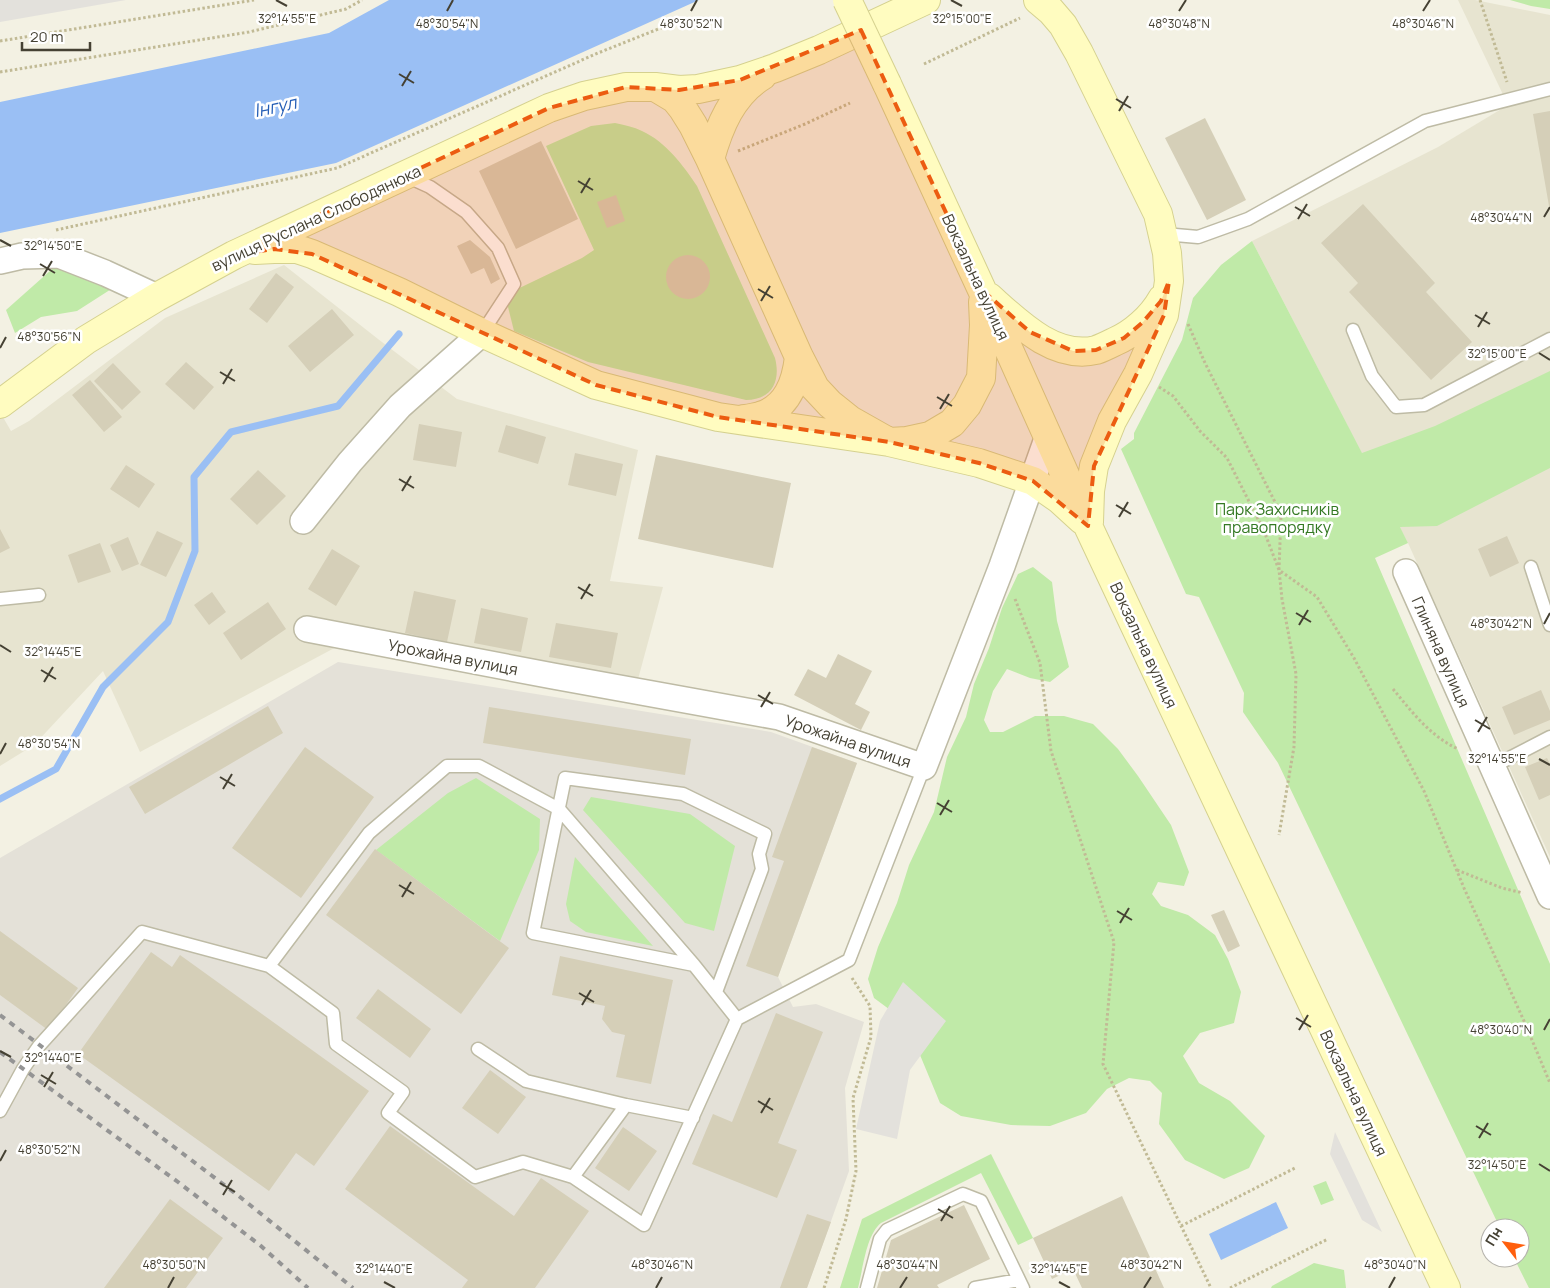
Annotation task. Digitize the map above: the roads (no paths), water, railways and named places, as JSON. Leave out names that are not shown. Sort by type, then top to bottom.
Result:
[{"type":"main road","name":"Вокзальна вулиця","points":[[847,0],[982,290],[1088,526],[1446,1288]]},
{"type":"main road","points":[[720,157],[718,131],[738,97],[754,81],[776,68],[926,0]]},
{"type":"main road","points":[[1031,8],[1051,11],[1063,25],[1158,214],[1167,253],[1169,281],[1164,315],[1138,374],[1112,421],[1094,466],[1088,526]]},
{"type":"main road","name":"вулиця Руслана Слободянюка","points":[[0,404],[86,340],[157,297],[234,255],[558,105],[584,96],[615,89],[656,87],[679,90],[698,89],[740,80],[776,68]]},
{"type":"main road","points":[[656,87],[675,99],[720,157],[799,357],[815,388],[830,404],[850,420],[889,442],[907,442],[930,436],[952,423],[967,404],[981,378],[984,325],[982,290]]},
{"type":"main road","points":[[234,255],[274,248],[297,249],[312,254],[399,292],[482,333],[596,385],[718,417],[889,442],[979,463],[1033,481],[1059,499],[1088,526]]},
{"type":"main road","points":[[982,290],[1030,332],[1052,344],[1073,351],[1096,350],[1124,338],[1143,322],[1161,301],[1169,281]]},
{"type":"main road","points":[[718,417],[749,419],[769,413],[785,400],[793,386],[799,357]]},
{"type":"street","points":[[0,261],[22,256],[59,255],[105,273],[157,297]]},
{"type":"street","points":[[303,521],[350,462],[400,406],[482,333]]},
{"type":"street","name":"Урожайна вулиця","points":[[307,629],[779,717],[924,767],[1002,566],[1048,436]]},
{"type":"street","name":"Глиняна вулиця","points":[[1406,572],[1492,767],[1540,896]]},
{"type":"lane","points":[[1164,234],[1198,237],[1248,218],[1425,121],[1550,89]]},
{"type":"lane","points":[[406,176],[430,187],[466,212],[498,248],[514,284],[482,333]]},
{"type":"lane","points":[[1353,330],[1372,376],[1396,407],[1424,405],[1550,338]]},
{"type":"lane","points":[[1531,567],[1550,625]]},
{"type":"lane","points":[[0,599],[39,595]]},
{"type":"lane","points":[[1492,767],[1550,738]]},
{"type":"lane","points":[[269,966],[369,833],[448,766],[479,766],[559,808],[694,965],[737,1019]]},
{"type":"lane","points":[[0,1110],[23,1068],[39,1046],[142,932],[269,966],[334,1013],[336,1044],[403,1092],[388,1113],[475,1176],[523,1162],[573,1177],[644,1226],[737,1019],[849,960],[924,767]]},
{"type":"lane","points":[[694,965],[534,933],[565,778],[682,794],[765,834],[759,854],[762,869],[716,992]]},
{"type":"lane","points":[[478,1049],[526,1081],[626,1105],[692,1118]]},
{"type":"lane","points":[[573,1177],[626,1105]]},
{"type":"lane","points":[[867,1288],[880,1239],[888,1230],[963,1194],[981,1200],[1021,1284],[974,1288]]},
{"type":"water","name":"Інгул","points":[[389,0],[699,0],[336,163],[0,233],[0,102],[329,33]]},
{"type":"water","points":[[1276,1202],[1288,1228],[1221,1260],[1209,1234]]},
{"type":"waterway","points":[[0,799],[56,769],[103,687],[168,622],[195,551],[194,477],[231,432],[338,406],[399,334]]},
{"type":"railway","points":[[0,1015],[240,1197],[353,1288]]},
{"type":"railway","points":[[0,1052],[178,1182],[261,1246],[308,1288]]},
{"type":"park label","name":"Парк Захисників правопорядку","points":[[1277,518]]}]
